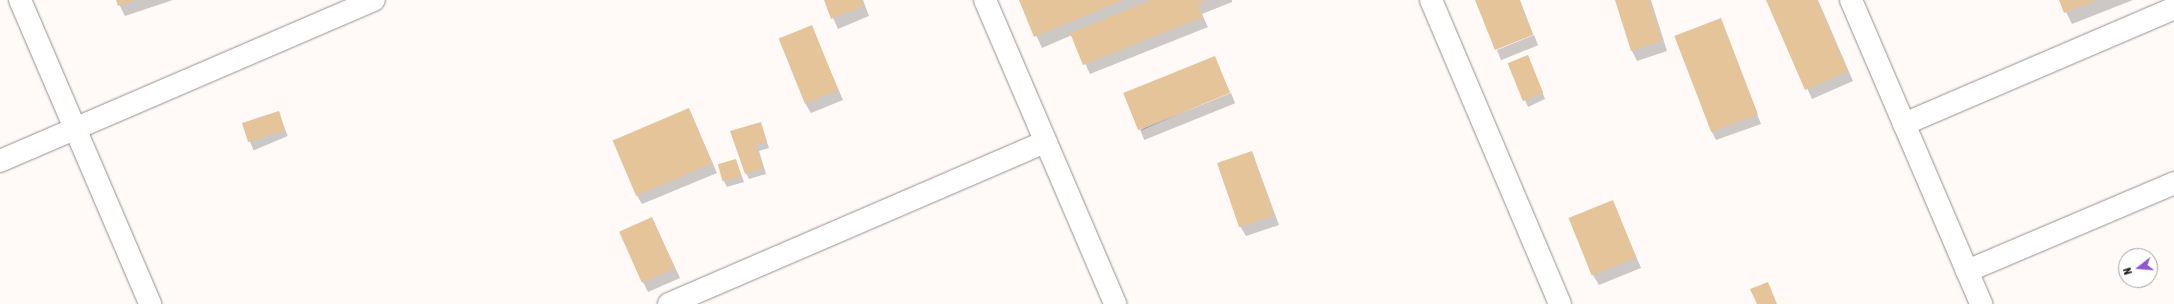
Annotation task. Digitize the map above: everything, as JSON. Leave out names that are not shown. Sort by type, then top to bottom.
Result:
[{"type":"street","points":[[20,0],[150,304]]},
{"type":"street","points":[[0,161],[374,0]]},
{"type":"street","points":[[985,0],[1115,304]]},
{"type":"street","points":[[1431,0],[1560,304]]},
{"type":"street","points":[[1851,0],[1981,304]]},
{"type":"street","points":[[1904,124],[2174,8]]},
{"type":"street","points":[[669,304],[1046,142]]},
{"type":"street","points":[[1967,271],[2174,183]]},
{"type":"building","points":[[116,0],[136,0],[118,6]]},
{"type":"building","points":[[824,0],[862,0],[864,6],[831,19]]},
{"type":"building","points":[[1019,0],[1123,0],[1034,37]]},
{"type":"building","points":[[1152,0],[1207,0],[1197,4],[1203,17],[1083,65],[1070,33]]},
{"type":"building","points":[[1475,0],[1519,0],[1533,35],[1495,50]]},
{"type":"building","points":[[1615,0],[1649,0],[1662,41],[1631,51]]},
{"type":"building","points":[[1766,0],[1817,0],[1848,71],[1805,90]]},
{"type":"building","points":[[2059,0],[2097,0],[2064,13]]},
{"type":"building","points":[[1721,18],[1758,114],[1711,132],[1674,36]]},
{"type":"building","points":[[812,25],[838,90],[805,103],[779,38]]},
{"type":"building","points":[[1528,55],[1543,93],[1523,101],[1508,63]]},
{"type":"building","points":[[1215,56],[1230,93],[1138,130],[1123,93]]},
{"type":"building","points":[[689,108],[712,163],[636,196],[613,140]]},
{"type":"building","points":[[279,111],[285,130],[248,142],[242,123]]},
{"type":"building","points":[[761,122],[767,142],[756,145],[763,168],[745,174],[730,131]]},
{"type":"building","points":[[1252,151],[1274,215],[1239,227],[1217,163]]},
{"type":"building","points":[[736,159],[741,176],[723,182],[718,164]]},
{"type":"building","points":[[1613,200],[1636,257],[1592,275],[1568,218]]},
{"type":"building","points":[[652,217],[675,268],[642,283],[619,232]]},
{"type":"building","points":[[1768,282],[1777,304],[1757,304],[1750,289]]}]
